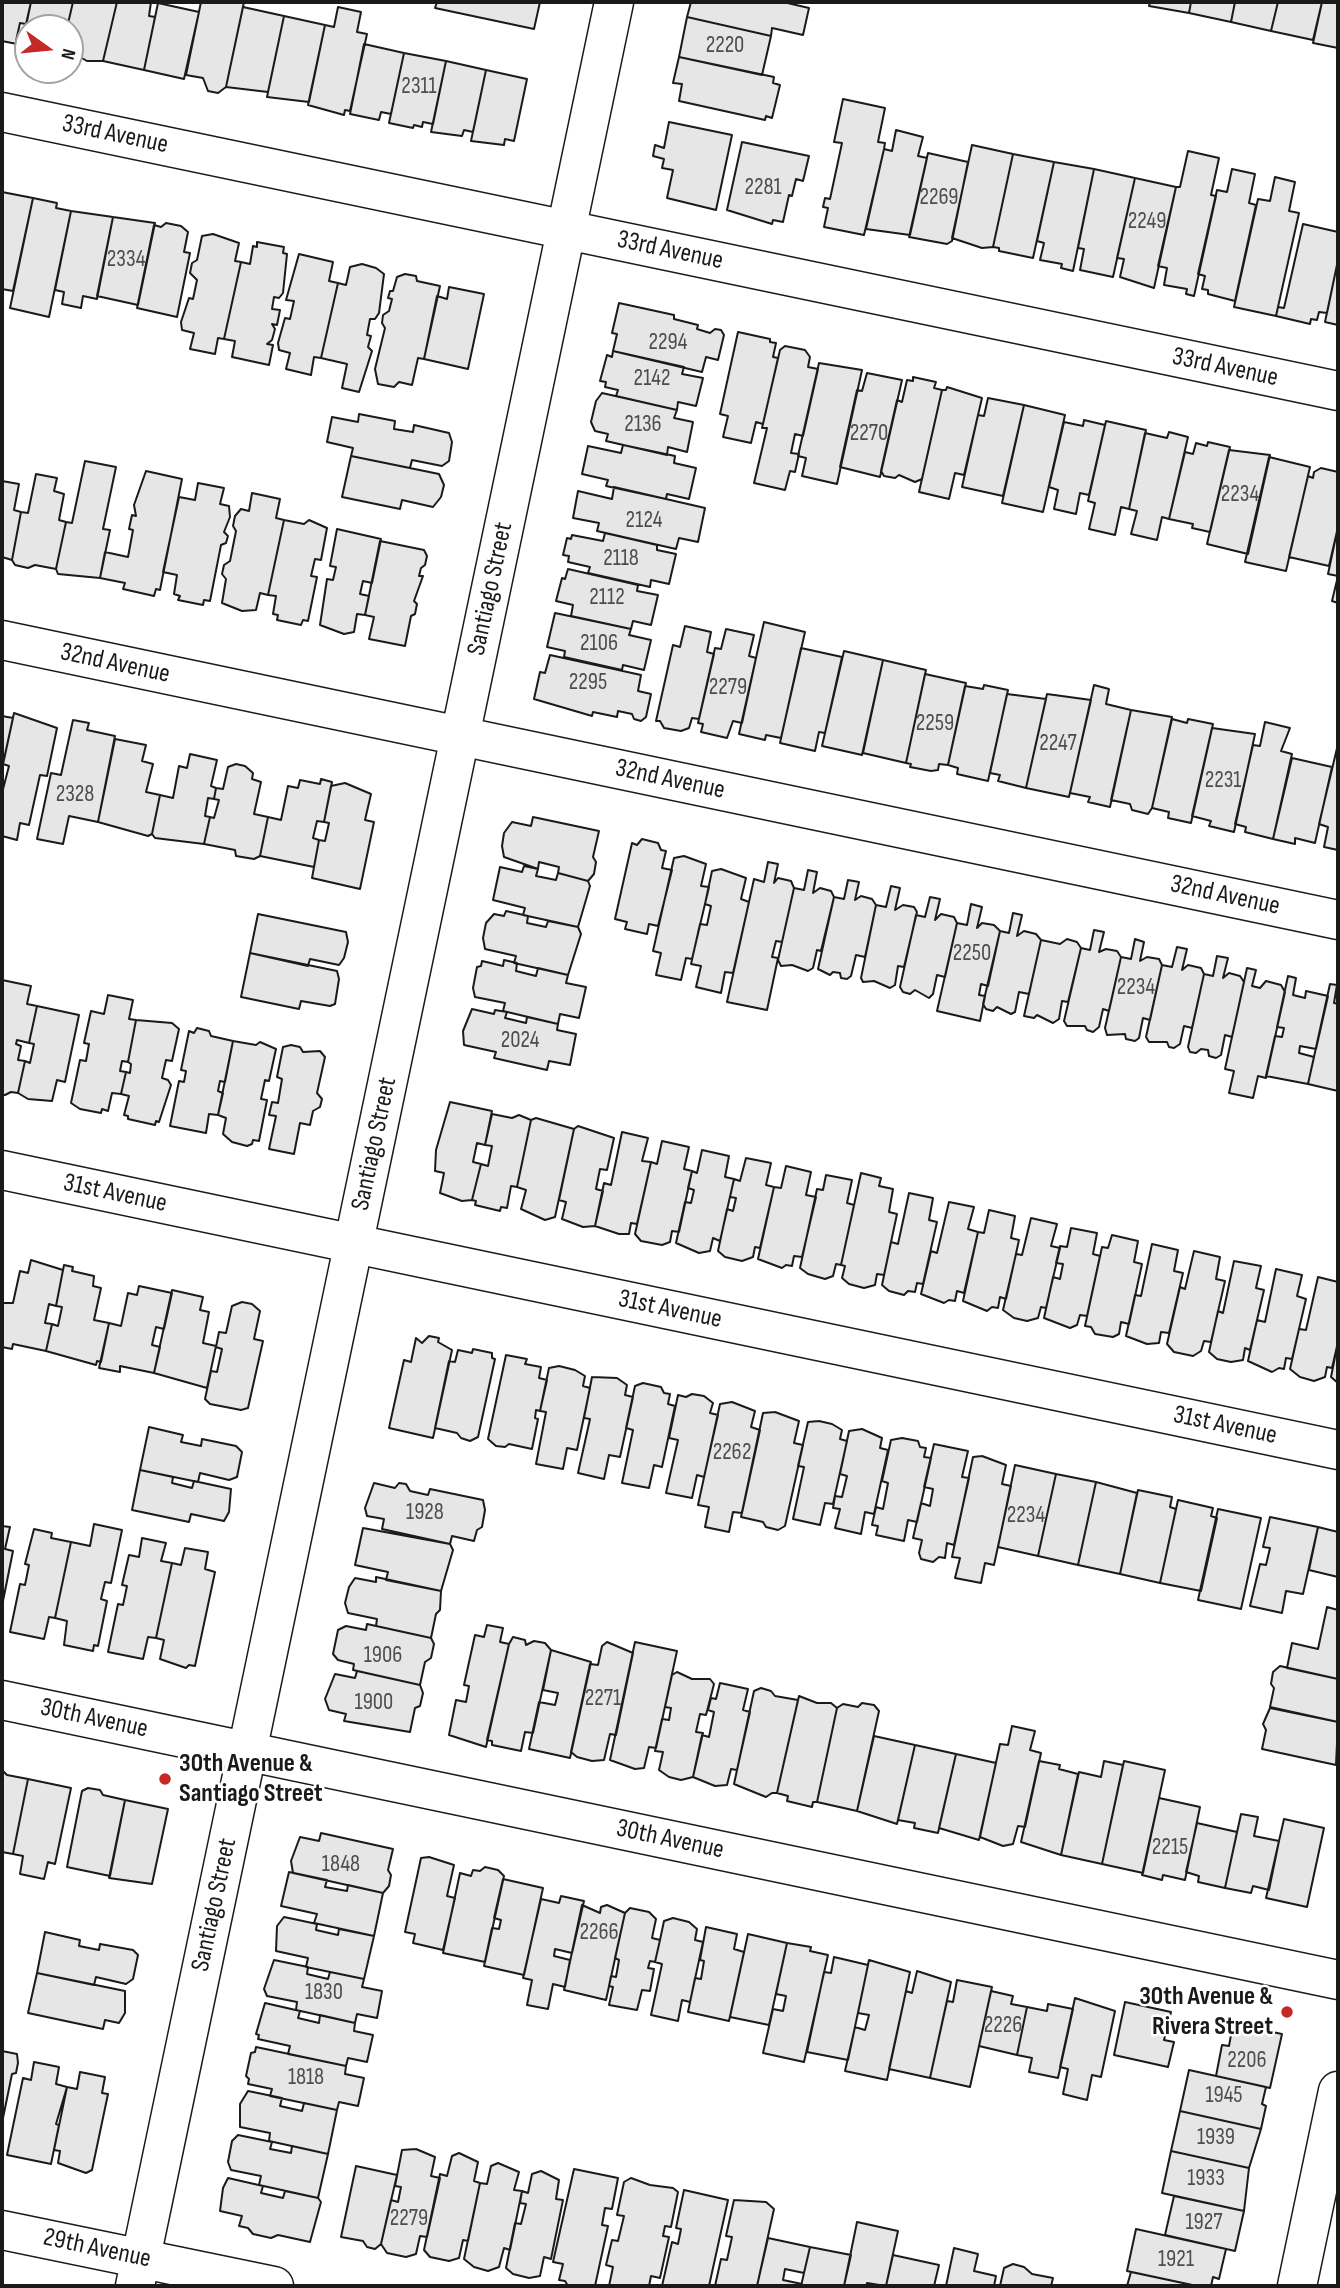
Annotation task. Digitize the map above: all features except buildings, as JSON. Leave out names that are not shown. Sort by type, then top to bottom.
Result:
[{"type":"street","name":"Santiago Street","points":[[138,2272],[614,2]]},
{"type":"street","name":"33rd Avenue","points":[[2,112],[1338,391]]},
{"type":"street","name":"32nd Avenue","points":[[2,640],[1338,920]]},
{"type":"street","name":"31st Avenue","points":[[2,1170],[1338,1450]]},
{"type":"street","name":"30th Avenue","points":[[2,1700],[1338,1980]]},
{"type":"street","points":[[1297,2286],[1338,2091]]},
{"type":"street","name":"29th Avenue","points":[[2,2230],[138,2272],[274,2286]]},
{"type":"place","name":"30th Avenue & Santiago Street","points":[[165,1779]]},
{"type":"place","name":"30th Avenue & Rivera Street","points":[[1287,2012]]}]
